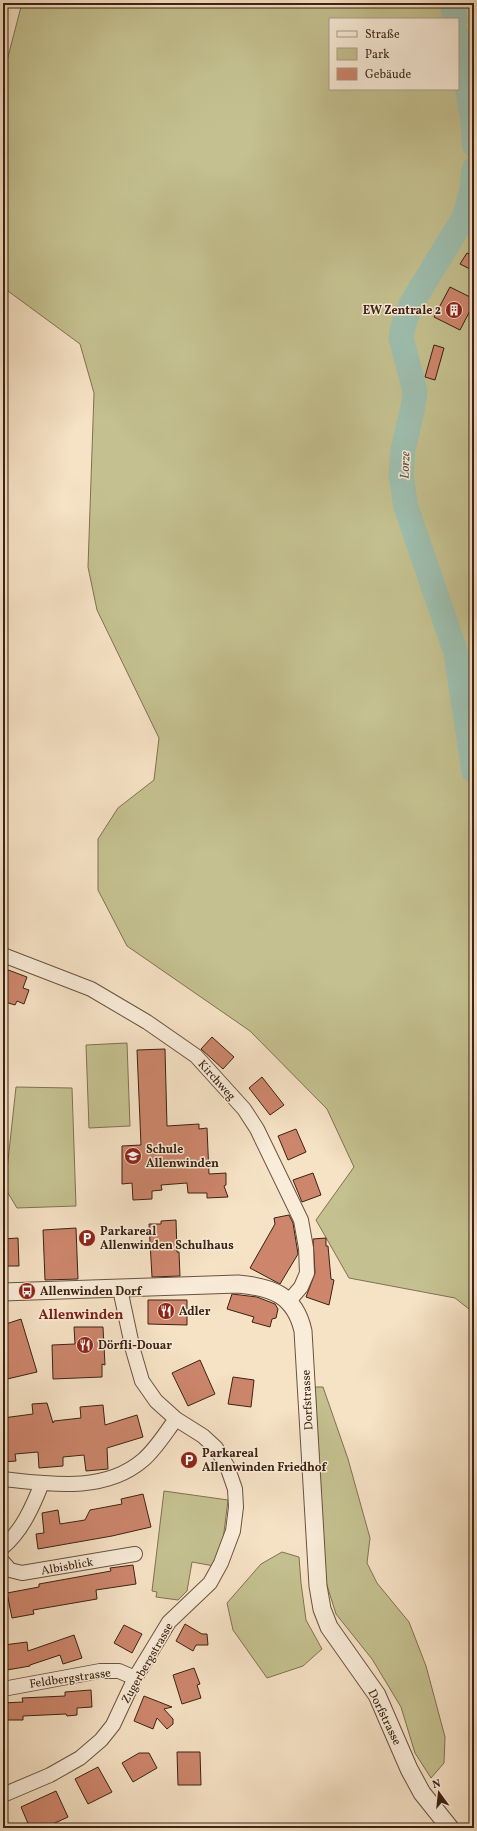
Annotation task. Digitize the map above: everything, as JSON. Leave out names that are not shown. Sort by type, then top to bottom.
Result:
[{"type":"street","name":"Kirchweg","points":[[3,955],[91,989],[148,1022],[196,1056],[244,1109],[257,1129],[301,1220],[306,1248],[307,1273],[301,1287],[290,1301]]},
{"type":"street","name":"Dorfstrasse","points":[[3,1292],[238,1284],[270,1289],[290,1301],[299,1315],[303,1331],[318,1586],[322,1609],[329,1626],[376,1695],[409,1769],[422,1793],[450,1828]]},
{"type":"street","name":"Zugerbergstrasse","points":[[3,1795],[50,1775],[80,1758],[101,1740],[113,1725],[136,1678],[169,1622],[210,1583],[221,1563],[233,1531],[236,1507],[235,1489],[227,1466],[216,1448],[203,1436],[176,1419],[156,1401],[142,1381],[133,1350],[120,1289]]},
{"type":"street","points":[[3,1479],[42,1483],[86,1484],[117,1476],[144,1459],[176,1419]]},
{"type":"street","points":[[3,1547],[14,1537],[36,1500],[42,1483]]},
{"type":"street","name":"Albisblick","points":[[3,1562],[10,1570],[22,1573],[135,1554]]},
{"type":"street","name":"Feldbergstrasse","points":[[3,1689],[100,1671],[119,1671],[136,1678]]},
{"type":"green space","points":[[22,3],[474,3],[474,1313],[455,1298],[349,1278],[316,1220],[354,1167],[327,1109],[250,1031],[127,946],[98,890],[98,839],[118,808],[154,780],[159,738],[97,610],[88,567],[94,393],[80,344],[8,291],[3,284],[3,76]]},
{"type":"green space","points":[[127,1043],[130,1126],[89,1128],[86,1045]]},
{"type":"green space","points":[[16,1087],[72,1088],[76,1206],[17,1208],[5,1188]]},
{"type":"green space","points":[[315,1387],[323,1387],[348,1459],[370,1538],[367,1563],[377,1583],[409,1622],[426,1666],[445,1737],[444,1763],[431,1778],[415,1753],[401,1707],[372,1659],[336,1614],[326,1582]]},
{"type":"green space","points":[[164,1491],[228,1500],[223,1540],[214,1566],[192,1562],[187,1591],[178,1600],[156,1597],[157,1592],[152,1591]]},
{"type":"green space","points":[[282,1552],[299,1557],[306,1620],[322,1649],[303,1666],[267,1678],[233,1630],[227,1603],[261,1564]]},
{"type":"building","points":[[467,253],[474,257],[474,261],[470,269],[460,264]]},
{"type":"building","name":"EW Zentrale 2","points":[[450,287],[474,299],[474,303],[460,330],[434,317]]},
{"type":"building","points":[[434,345],[444,348],[435,380],[425,377]]},
{"type":"building","points":[[3,968],[27,977],[23,988],[29,990],[24,1004],[17,1001],[15,1005],[5,1002],[7,995],[3,993]]},
{"type":"building","points":[[212,1037],[234,1057],[223,1069],[201,1049]]},
{"type":"building","points":[[165,1049],[167,1126],[199,1124],[199,1129],[207,1128],[209,1174],[226,1173],[226,1185],[224,1186],[228,1197],[207,1198],[207,1193],[188,1193],[187,1183],[161,1185],[162,1190],[152,1191],[152,1199],[133,1200],[132,1183],[122,1184],[122,1146],[141,1145],[137,1050]]},
{"type":"building","points":[[262,1077],[284,1105],[270,1115],[249,1088]]},
{"type":"building","points":[[296,1129],[306,1152],[288,1160],[278,1136]]},
{"type":"building","points":[[313,1173],[321,1195],[302,1202],[293,1180]]},
{"type":"building","points":[[289,1215],[293,1223],[298,1254],[280,1284],[250,1268],[275,1224],[274,1218]]},
{"type":"building","points":[[176,1220],[177,1252],[179,1252],[180,1276],[152,1277],[149,1224],[161,1224],[161,1221]]},
{"type":"building","points":[[76,1228],[78,1279],[45,1280],[43,1230]]},
{"type":"building","points":[[18,1238],[19,1266],[3,1266],[3,1239]]},
{"type":"building","points":[[326,1238],[331,1279],[334,1280],[329,1305],[306,1297],[315,1273],[313,1239]]},
{"type":"building","points":[[232,1294],[257,1297],[275,1304],[278,1309],[276,1318],[272,1319],[270,1327],[252,1322],[254,1317],[227,1309]]},
{"type":"building","points":[[148,1300],[187,1300],[187,1325],[148,1324]]},
{"type":"building","points":[[21,1319],[37,1372],[3,1380],[3,1325]]},
{"type":"building","points":[[74,1327],[103,1327],[105,1365],[102,1364],[102,1377],[53,1379],[52,1345],[75,1344]]},
{"type":"building","points":[[200,1360],[215,1394],[188,1406],[172,1373]]},
{"type":"building","points":[[233,1377],[254,1380],[251,1407],[228,1404]]},
{"type":"building","points":[[47,1403],[53,1423],[54,1421],[81,1418],[80,1407],[103,1405],[105,1425],[137,1415],[143,1437],[107,1448],[108,1469],[86,1471],[84,1455],[63,1457],[63,1466],[39,1468],[38,1452],[15,1454],[16,1461],[3,1462],[3,1418],[33,1414],[32,1404]]},
{"type":"building","points":[[143,1494],[151,1527],[112,1536],[38,1549],[36,1534],[44,1533],[42,1513],[58,1510],[60,1524],[85,1520],[90,1510],[122,1504],[121,1499]]},
{"type":"building","points":[[133,1565],[136,1584],[96,1590],[97,1599],[33,1610],[34,1614],[12,1618],[7,1593],[39,1587],[39,1584],[111,1571],[110,1568]]},
{"type":"building","points":[[185,1624],[202,1634],[207,1634],[208,1645],[196,1645],[193,1651],[176,1641]]},
{"type":"building","points":[[124,1625],[142,1634],[132,1653],[114,1643]]},
{"type":"building","points":[[74,1635],[82,1658],[63,1664],[60,1655],[30,1666],[7,1670],[4,1645],[27,1642],[28,1651]]},
{"type":"building","points":[[194,1668],[200,1684],[197,1685],[201,1698],[182,1704],[173,1675]]},
{"type":"building","points":[[91,1690],[92,1707],[77,1708],[77,1715],[67,1716],[66,1714],[23,1716],[23,1720],[3,1720],[3,1703],[23,1702],[22,1698],[65,1696],[65,1692]]},
{"type":"building","points":[[144,1696],[172,1707],[164,1709],[173,1719],[173,1724],[167,1729],[157,1718],[153,1729],[134,1721]]},
{"type":"building","points":[[177,1752],[200,1752],[201,1785],[178,1785]]},
{"type":"building","points":[[139,1753],[149,1753],[157,1768],[133,1782],[122,1763]]},
{"type":"building","points":[[98,1767],[112,1792],[88,1804],[75,1779]]},
{"type":"building","points":[[56,1791],[68,1817],[44,1828],[30,1828],[21,1807]]},
{"type":"waterway","name":"Lorze","points":[[452,3],[455,18]]},
{"type":"waterway","name":"Lorze","points":[[459,43],[473,120],[474,145]]},
{"type":"waterway","name":"Lorze","points":[[474,169],[472,189],[465,216],[413,301],[406,317],[401,338],[415,391],[413,407],[403,450],[401,475],[406,507],[456,653],[474,771]]},
{"type":"place","name":"EW Zentrale 2","points":[[454,310]]},
{"type":"place","name":"Schule Allenwinden","points":[[133,1156]]},
{"type":"place","name":"Parkareal Allenwinden Schulhaus","points":[[87,1238]]},
{"type":"place","name":"Allenwinden Dorf","points":[[27,1291]]},
{"type":"place","name":"Adler","points":[[166,1311]]},
{"type":"place","name":"Dörfli-Douar","points":[[85,1345]]},
{"type":"place","name":"Parkareal Allenwinden Friedhof","points":[[189,1460]]},
{"type":"district","name":"Allenwinden","points":[[81,1314]]}]
